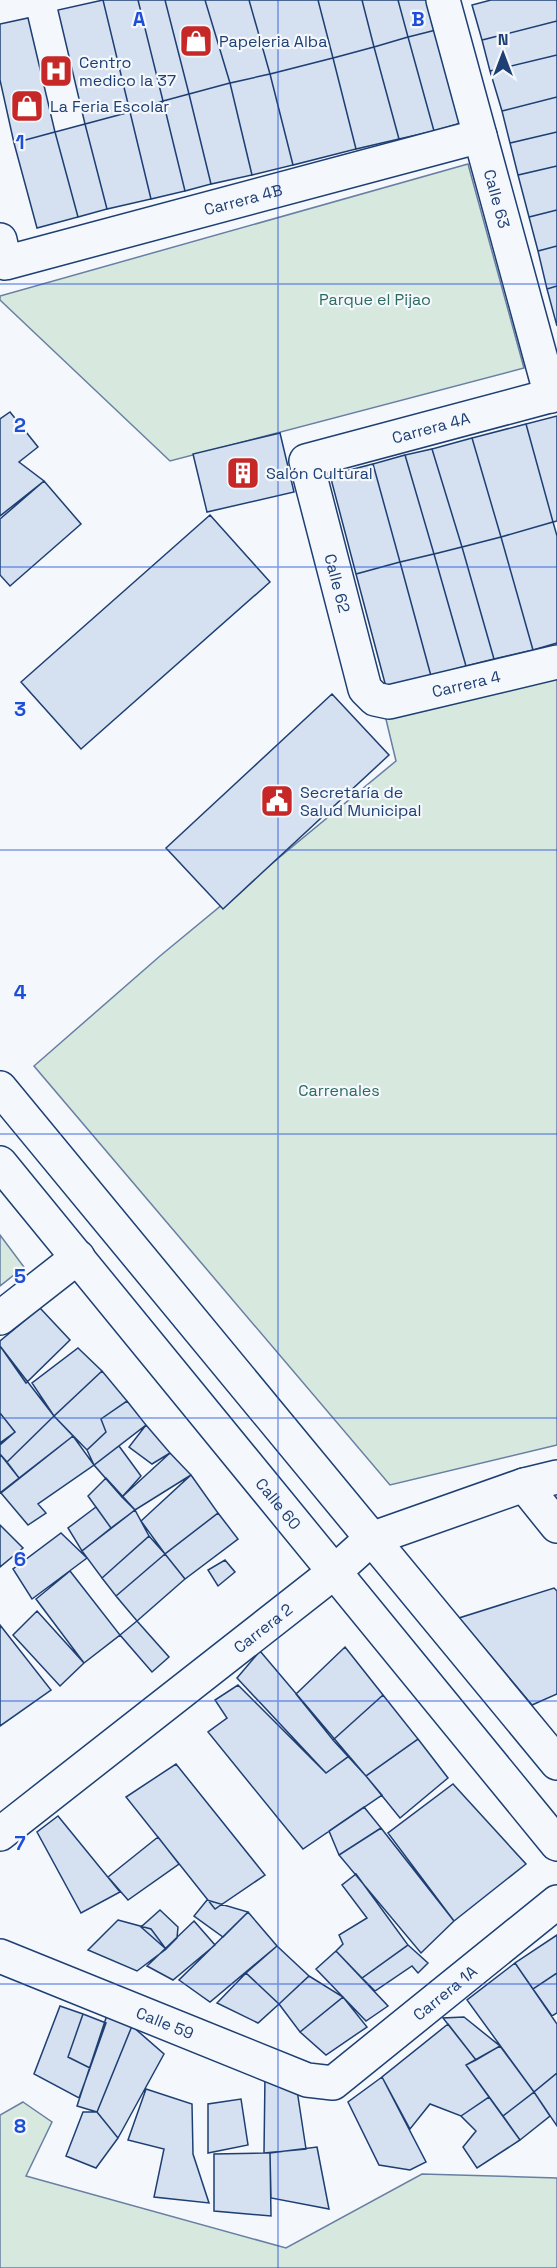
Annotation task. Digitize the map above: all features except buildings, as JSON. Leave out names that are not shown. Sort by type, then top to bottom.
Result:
[{"type":"street","name":"Calle 63","points":[[443,0],[554,395]]},
{"type":"street","name":"Carrera 4B","points":[[3,252],[480,136]]},
{"type":"street","name":"Carrera 4A","points":[[306,461],[554,395]]},
{"type":"street","name":"Calle 62","points":[[306,461],[365,689],[375,699]]},
{"type":"street","name":"Carrera 4","points":[[375,699],[389,702],[557,662]]},
{"type":"street","points":[[0,1088],[557,1764]]},
{"type":"street","name":"Calle 60","points":[[0,1163],[333,1573],[557,1844]]},
{"type":"street","points":[[0,1318],[78,1257]]},
{"type":"street","name":"Carrera 2","points":[[0,1834],[333,1573],[371,1539],[524,1485],[557,1477]]},
{"type":"street","points":[[524,1485],[557,1526]]},
{"type":"street","name":"Carrera 1A","points":[[333,2083],[557,1902]]},
{"type":"street","name":"Calle 59","points":[[0,1956],[307,2080],[333,2083]]},
{"type":"green space","name":"Parque el Pijao","points":[[468,164],[524,368],[170,461],[0,300],[0,296]]},
{"type":"green space","name":"Carrenales","points":[[557,671],[557,1445],[390,1485],[34,1066],[160,956],[396,761],[384,711]]},
{"type":"green space","points":[[0,1235],[24,1267],[0,1286]]},
{"type":"green space","points":[[23,2102],[52,2122],[26,2176],[286,2248],[422,2174],[557,2178],[557,2268],[0,2268],[0,2115]]},
{"type":"place","name":"Papeleria Alba","points":[[196,41]]},
{"type":"place","name":"Centro medico la 37","points":[[56,71]]},
{"type":"place","name":"La Feria Escolar","points":[[27,106]]},
{"type":"place","name":"Salón Cultural","points":[[243,473]]},
{"type":"place","name":"Secretaría de Salud Municipal","points":[[277,801]]}]
